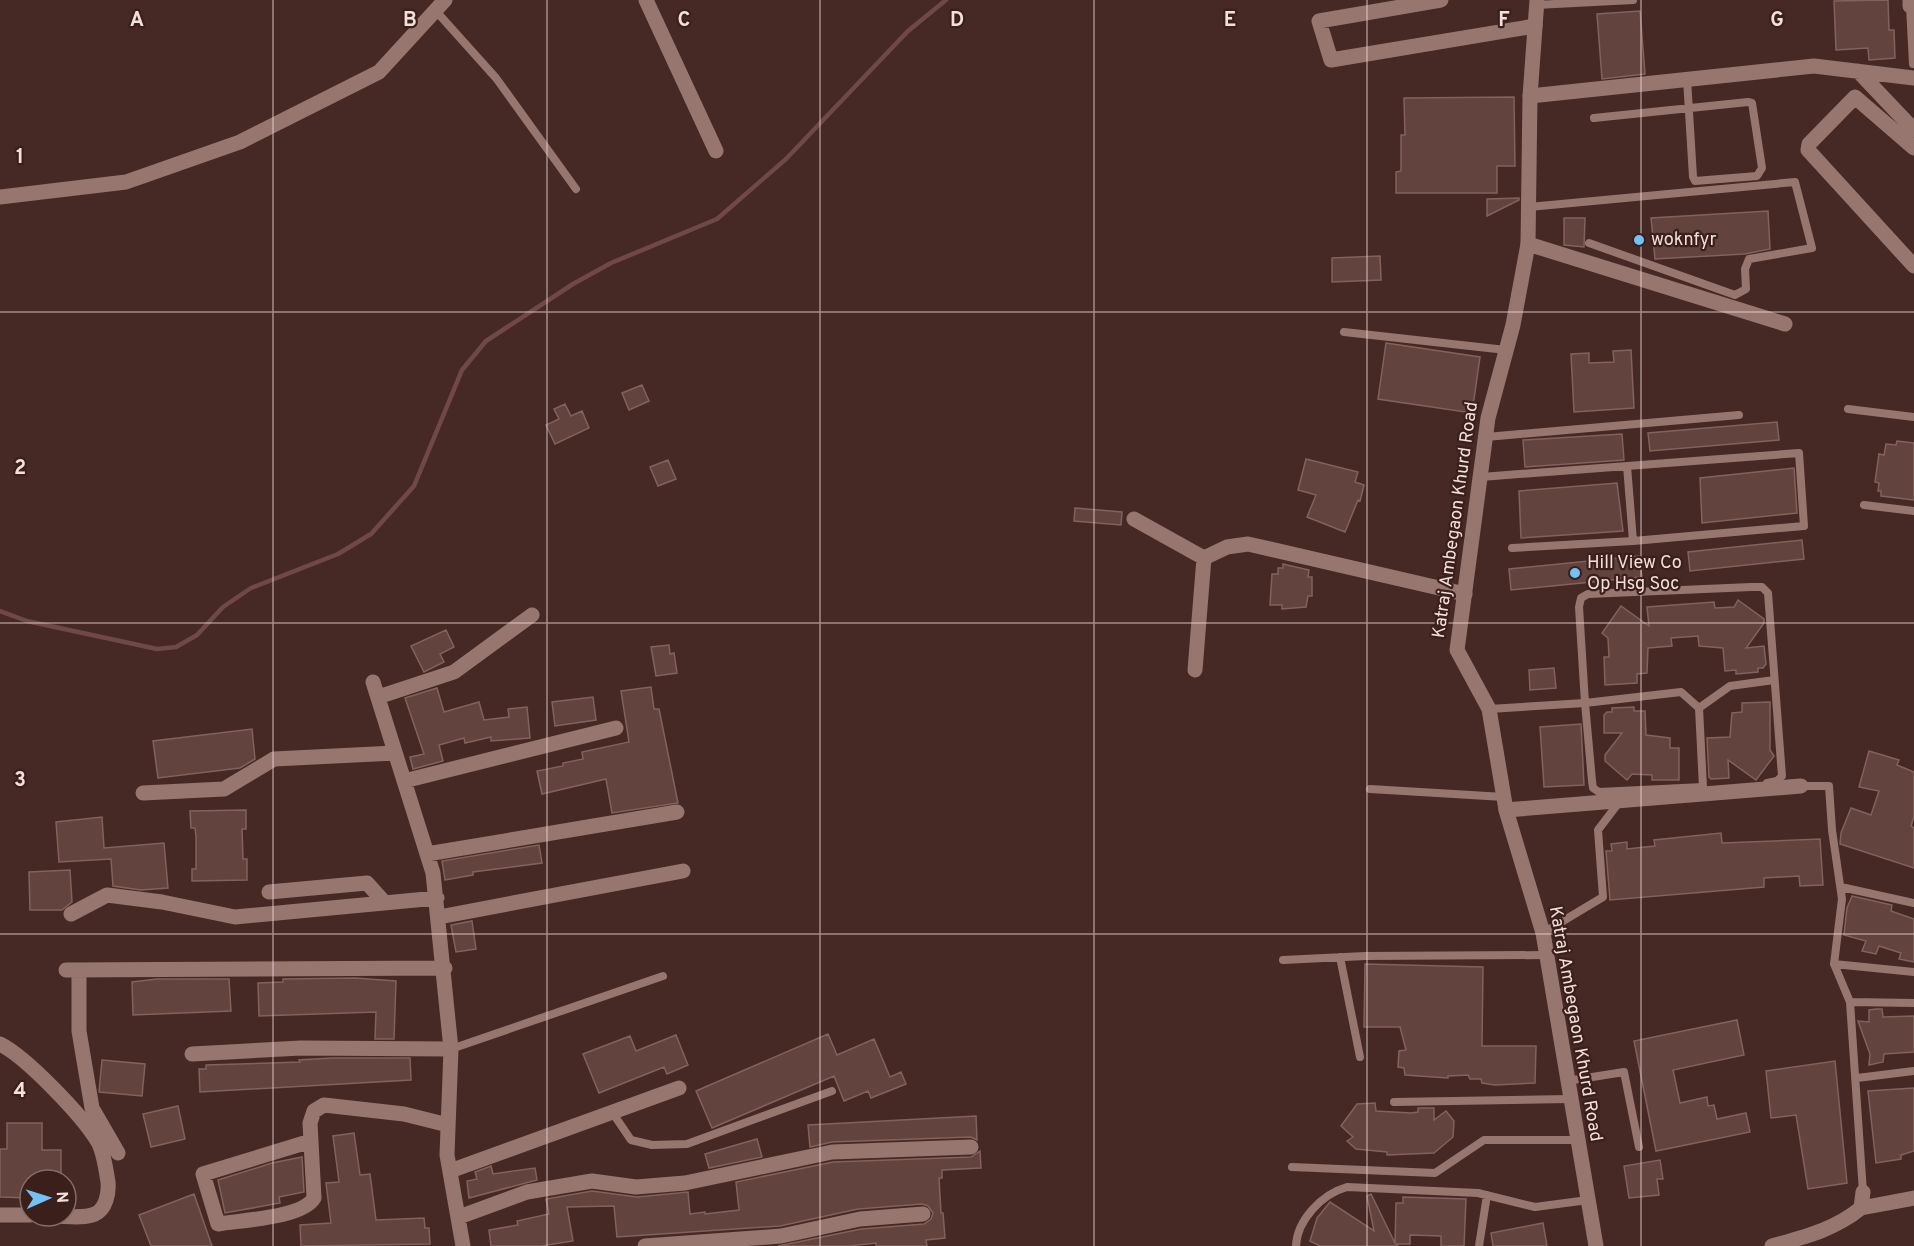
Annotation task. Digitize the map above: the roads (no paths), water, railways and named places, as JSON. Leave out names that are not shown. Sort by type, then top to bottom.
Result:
[{"type":"street","points":[[646,0],[716,151]]},
{"type":"street","points":[[1441,0],[1319,21],[1331,60],[1535,26]]},
{"type":"street","name":"Katraj Ambegaon Khurd Road","points":[[1536,3],[1530,96],[1528,244],[1486,437],[1456,650],[1489,709],[1505,804],[1543,933],[1596,1246]]},
{"type":"street","points":[[0,197],[126,182],[240,142],[379,72],[440,5]]},
{"type":"street","points":[[1530,96],[1814,66],[1858,71],[1913,71]]},
{"type":"street","points":[[1858,71],[1914,130]]},
{"type":"street","points":[[1914,148],[1855,97],[1809,144],[1808,150],[1914,266]]},
{"type":"street","points":[[1528,244],[1785,324]]},
{"type":"street","points":[[1134,519],[1204,558]]},
{"type":"street","points":[[1204,558],[1227,547],[1248,544],[1465,594]]},
{"type":"street","points":[[1195,670],[1204,558]]},
{"type":"street","points":[[378,697],[454,672],[532,615]]},
{"type":"street","points":[[373,682],[434,873],[445,968],[451,1049],[447,1155],[463,1246]]},
{"type":"street","points":[[404,781],[616,728]]},
{"type":"street","points":[[143,793],[224,789],[274,759],[395,753]]},
{"type":"street","points":[[1505,804],[1621,800],[1801,786]]},
{"type":"street","points":[[427,854],[677,812]]},
{"type":"street","points":[[439,917],[683,871]]},
{"type":"street","points":[[269,892],[367,883],[385,903]]},
{"type":"street","points":[[71,914],[107,895],[162,902],[236,917],[437,898]]},
{"type":"street","points":[[118,1153],[92,1108],[79,1031],[73,970],[445,968]]},
{"type":"street","points":[[0,1044],[22,1059],[56,1091],[98,1142],[109,1193],[104,1205],[96,1214],[78,1216]]},
{"type":"street","points":[[192,1054],[300,1048],[451,1049]]},
{"type":"street","points":[[450,1171],[679,1088]]},
{"type":"street","points":[[311,1142],[203,1174],[218,1224],[295,1212],[309,1204],[314,1198],[310,1123],[314,1111],[324,1105],[404,1114],[448,1125]]},
{"type":"street","points":[[459,1217],[527,1192],[592,1181],[636,1187],[685,1183],[832,1152],[971,1147]]},
{"type":"street","points":[[1861,1208],[1863,1192]]},
{"type":"street","points":[[1772,1246],[1791,1244],[1820,1233],[1847,1219],[1861,1208],[1914,1198]]},
{"type":"street","points":[[645,1246],[782,1236],[860,1219],[923,1214]]},
{"type":"street","points":[[0,1215],[18,1215]]},
{"type":"lane","points":[[1536,3],[1633,0]]},
{"type":"lane","points":[[1911,4],[1913,71]]},
{"type":"lane","points":[[440,5],[576,189]]},
{"type":"lane","points":[[1594,118],[1689,108],[1752,103],[1761,173],[1757,176],[1695,181],[1689,108],[1688,79]]},
{"type":"lane","points":[[1528,207],[1795,182],[1812,248],[1749,259],[1745,269],[1746,289],[1735,295],[1589,243]]},
{"type":"lane","points":[[1344,332],[1506,350]]},
{"type":"lane","points":[[1848,409],[1914,417]]},
{"type":"lane","points":[[1486,437],[1739,415]]},
{"type":"lane","points":[[1481,477],[1799,453],[1804,526],[1633,541],[1512,548]]},
{"type":"lane","points":[[1627,466],[1633,541]]},
{"type":"lane","points":[[1864,505],[1914,510]]},
{"type":"lane","points":[[1762,588],[1768,593],[1774,680],[1782,776],[1770,783],[1599,792],[1593,788],[1585,703],[1579,607],[1581,598],[1588,594],[1762,588]]},
{"type":"lane","points":[[1699,708],[1730,686],[1774,680]]},
{"type":"lane","points":[[1489,709],[1585,703],[1681,692],[1699,708],[1703,787]]},
{"type":"lane","points":[[1801,786],[1829,786],[1832,830],[1841,887],[1834,964],[1850,1002],[1863,1192]]},
{"type":"lane","points":[[1370,789],[1505,804]]},
{"type":"lane","points":[[1543,933],[1603,897],[1598,830],[1621,800]]},
{"type":"lane","points":[[1841,887],[1914,903]]},
{"type":"lane","points":[[1283,960],[1340,957],[1547,955]]},
{"type":"lane","points":[[1340,957],[1360,1057]]},
{"type":"lane","points":[[1834,964],[1914,972]]},
{"type":"lane","points":[[451,1049],[663,976]]},
{"type":"lane","points":[[1850,1002],[1914,1003]]},
{"type":"lane","points":[[1857,1078],[1914,1071]]},
{"type":"lane","points":[[1567,1081],[1624,1072],[1639,1147]]},
{"type":"lane","points":[[612,1112],[631,1140],[652,1145],[687,1144],[832,1091]]},
{"type":"lane","points":[[1394,1102],[1570,1099]]},
{"type":"lane","points":[[1292,1167],[1436,1173],[1484,1140],[1577,1140]]},
{"type":"lane","points":[[1296,1246],[1296,1233],[1321,1200],[1340,1189],[1487,1195],[1535,1207],[1588,1200]]},
{"type":"lane","points":[[1479,1246],[1487,1195]]},
{"type":"waterway","points":[[0,611],[27,621],[157,649],[176,647],[197,635],[223,607],[251,588],[338,554],[371,534],[414,486],[462,370],[486,341],[573,284],[611,263],[717,219],[786,159],[908,31],[946,0]]},
{"type":"place","name":"woknfyr","points":[[1639,240]]},
{"type":"place","name":"Hill View Co Op Hsg Soc","points":[[1575,573]]}]
